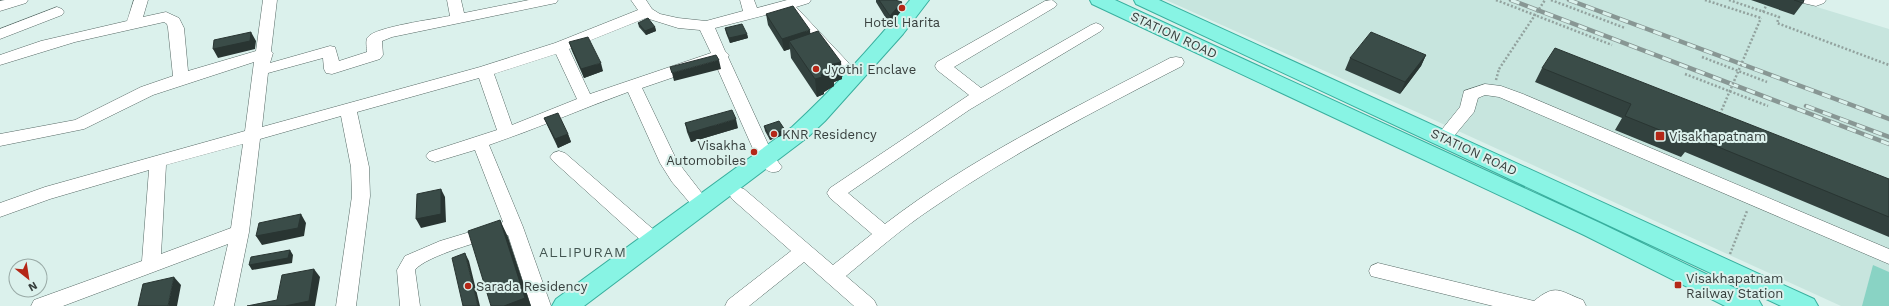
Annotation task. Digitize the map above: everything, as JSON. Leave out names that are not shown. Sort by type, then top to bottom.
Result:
[{"type":"main road","points":[[583,306],[738,194],[853,76],[896,30],[920,0]]},
{"type":"main road","points":[[565,306],[702,205],[817,130],[908,33],[934,0]]},
{"type":"main road","name":"STATION ROAD","points":[[1099,0],[1585,226],[1749,306]]},
{"type":"main road","name":"STATION ROAD","points":[[1143,0],[1805,306]]},
{"type":"street","points":[[0,6],[21,0]]},
{"type":"street","points":[[134,23],[141,0]]},
{"type":"street","points":[[224,306],[240,232],[265,53],[270,0]]},
{"type":"street","points":[[454,0],[458,18]]},
{"type":"street","points":[[262,70],[330,51],[332,69],[375,55],[374,39],[388,34],[523,2],[551,0]]},
{"type":"street","points":[[747,0],[752,15]]},
{"type":"street","points":[[0,210],[46,194],[158,161],[485,72],[560,47],[643,6],[666,20],[689,25],[706,26],[752,15],[786,3],[804,0]]},
{"type":"street","points":[[1808,0],[1816,2],[1820,0]]},
{"type":"street","points":[[786,3],[853,76]]},
{"type":"street","points":[[981,96],[943,66],[1050,4]]},
{"type":"street","points":[[0,34],[57,12]]},
{"type":"street","points":[[0,60],[41,46],[134,23],[166,17],[174,21],[181,78]]},
{"type":"street","points":[[706,26],[721,55],[769,162]]},
{"type":"street","points":[[885,234],[836,193],[981,96],[1096,28]]},
{"type":"street","points":[[560,47],[586,102]]},
{"type":"street","points":[[0,140],[78,125],[147,91],[181,78],[265,53]]},
{"type":"street","points":[[435,156],[506,134],[586,102],[721,55]]},
{"type":"street","points":[[833,276],[885,234],[937,196],[981,168],[1089,107],[1176,62]]},
{"type":"street","points":[[485,72],[506,134]]},
{"type":"street","points":[[633,86],[669,164],[702,205]]},
{"type":"street","points":[[1468,108],[1470,95],[1476,91],[1494,90],[1512,96],[1889,256]]},
{"type":"street","points":[[1443,138],[1468,108],[1487,99],[1507,102],[1889,267]]},
{"type":"street","points":[[346,306],[361,196],[360,167],[348,109]]},
{"type":"street","points":[[480,142],[514,227],[541,306]]},
{"type":"street","points":[[559,157],[654,241]]},
{"type":"street","points":[[151,265],[158,161]]},
{"type":"street","points":[[738,194],[867,306]]},
{"type":"street","points":[[410,306],[406,270],[408,265],[414,260],[496,230],[514,227]]},
{"type":"street","points":[[41,306],[240,232]]},
{"type":"street","points":[[735,306],[804,251]]},
{"type":"street","points":[[1378,272],[1527,306]]},
{"type":"street","points":[[1541,306],[1553,297],[1576,306]]},
{"type":"path","points":[[1496,0],[1612,45]]},
{"type":"path","points":[[1499,69],[1545,0]]},
{"type":"path","points":[[1551,0],[1625,28]]},
{"type":"path","points":[[1705,0],[1760,18],[1718,118]]},
{"type":"path","points":[[1729,0],[1779,17],[1777,23],[1889,65]]},
{"type":"path","points":[[1762,12],[1768,0]]},
{"type":"path","points":[[1702,57],[1767,82]]},
{"type":"path","points":[[1685,74],[1768,106]]},
{"type":"path","points":[[1728,258],[1749,206]]},
{"type":"shaded area","points":[[1166,0],[1794,0],[1889,29],[1889,306],[1841,306],[1421,114]]},
{"type":"green space","points":[[1873,265],[1889,272],[1889,306],[1862,306]]},
{"type":"building","points":[[879,0],[895,0],[902,2],[890,16]]},
{"type":"building","points":[[1794,0],[1804,0],[1803,3]]},
{"type":"building","points":[[793,6],[810,30],[782,39],[766,14]]},
{"type":"building","points":[[648,18],[655,27],[645,31],[638,23]]},
{"type":"building","points":[[742,24],[747,34],[729,38],[725,28]]},
{"type":"building","points":[[818,31],[841,62],[830,65],[833,69],[821,75],[822,77],[815,79],[789,41]]},
{"type":"building","points":[[251,32],[250,41],[213,49],[214,40]]},
{"type":"building","points":[[1371,32],[1426,55],[1405,82],[1350,58]]},
{"type":"building","points":[[588,37],[601,63],[581,69],[569,42]]},
{"type":"building","points":[[1555,48],[1889,179],[1889,217],[1694,137],[1692,143],[1625,116],[1631,104],[1542,68]]},
{"type":"building","points":[[716,55],[719,60],[672,73],[670,67]]},
{"type":"building","points":[[732,110],[736,119],[689,133],[685,123]]},
{"type":"building","points":[[558,113],[568,134],[555,139],[544,118]]},
{"type":"building","points":[[779,121],[785,130],[769,135],[764,126]]},
{"type":"building","points":[[441,189],[441,214],[416,219],[417,194]]},
{"type":"building","points":[[301,214],[298,228],[256,236],[259,223]]},
{"type":"building","points":[[500,220],[525,298],[504,306],[491,306],[468,231]]},
{"type":"building","points":[[290,250],[288,258],[249,265],[251,257]]},
{"type":"building","name":"Sarada Residency","points":[[465,253],[478,306],[463,306],[452,258]]},
{"type":"building","points":[[314,269],[309,301],[285,306],[247,306],[277,300],[282,275]]},
{"type":"building","points":[[174,277],[168,306],[138,306],[143,284]]},
{"type":"railway","points":[[1511,0],[1889,144]]},
{"type":"railway","points":[[1569,0],[1889,119]]},
{"type":"railway","points":[[1806,106],[1889,137]]},
{"type":"place","name":"Hotel Harita","points":[[902,8]]},
{"type":"place","name":"Jyothi Enclave","points":[[816,69]]},
{"type":"place","name":"KNR Residency","points":[[774,134]]},
{"type":"place","name":"Visakhapatnam","points":[[1660,136]]},
{"type":"place","name":"Visakha Automobiles","points":[[754,152]]},
{"type":"place","name":"Visakhapatnam Railway Station","points":[[1678,285]]},
{"type":"place","name":"Sarada Residency","points":[[468,286]]},
{"type":"district","name":"ALLIPURAM","points":[[583,252]]}]
